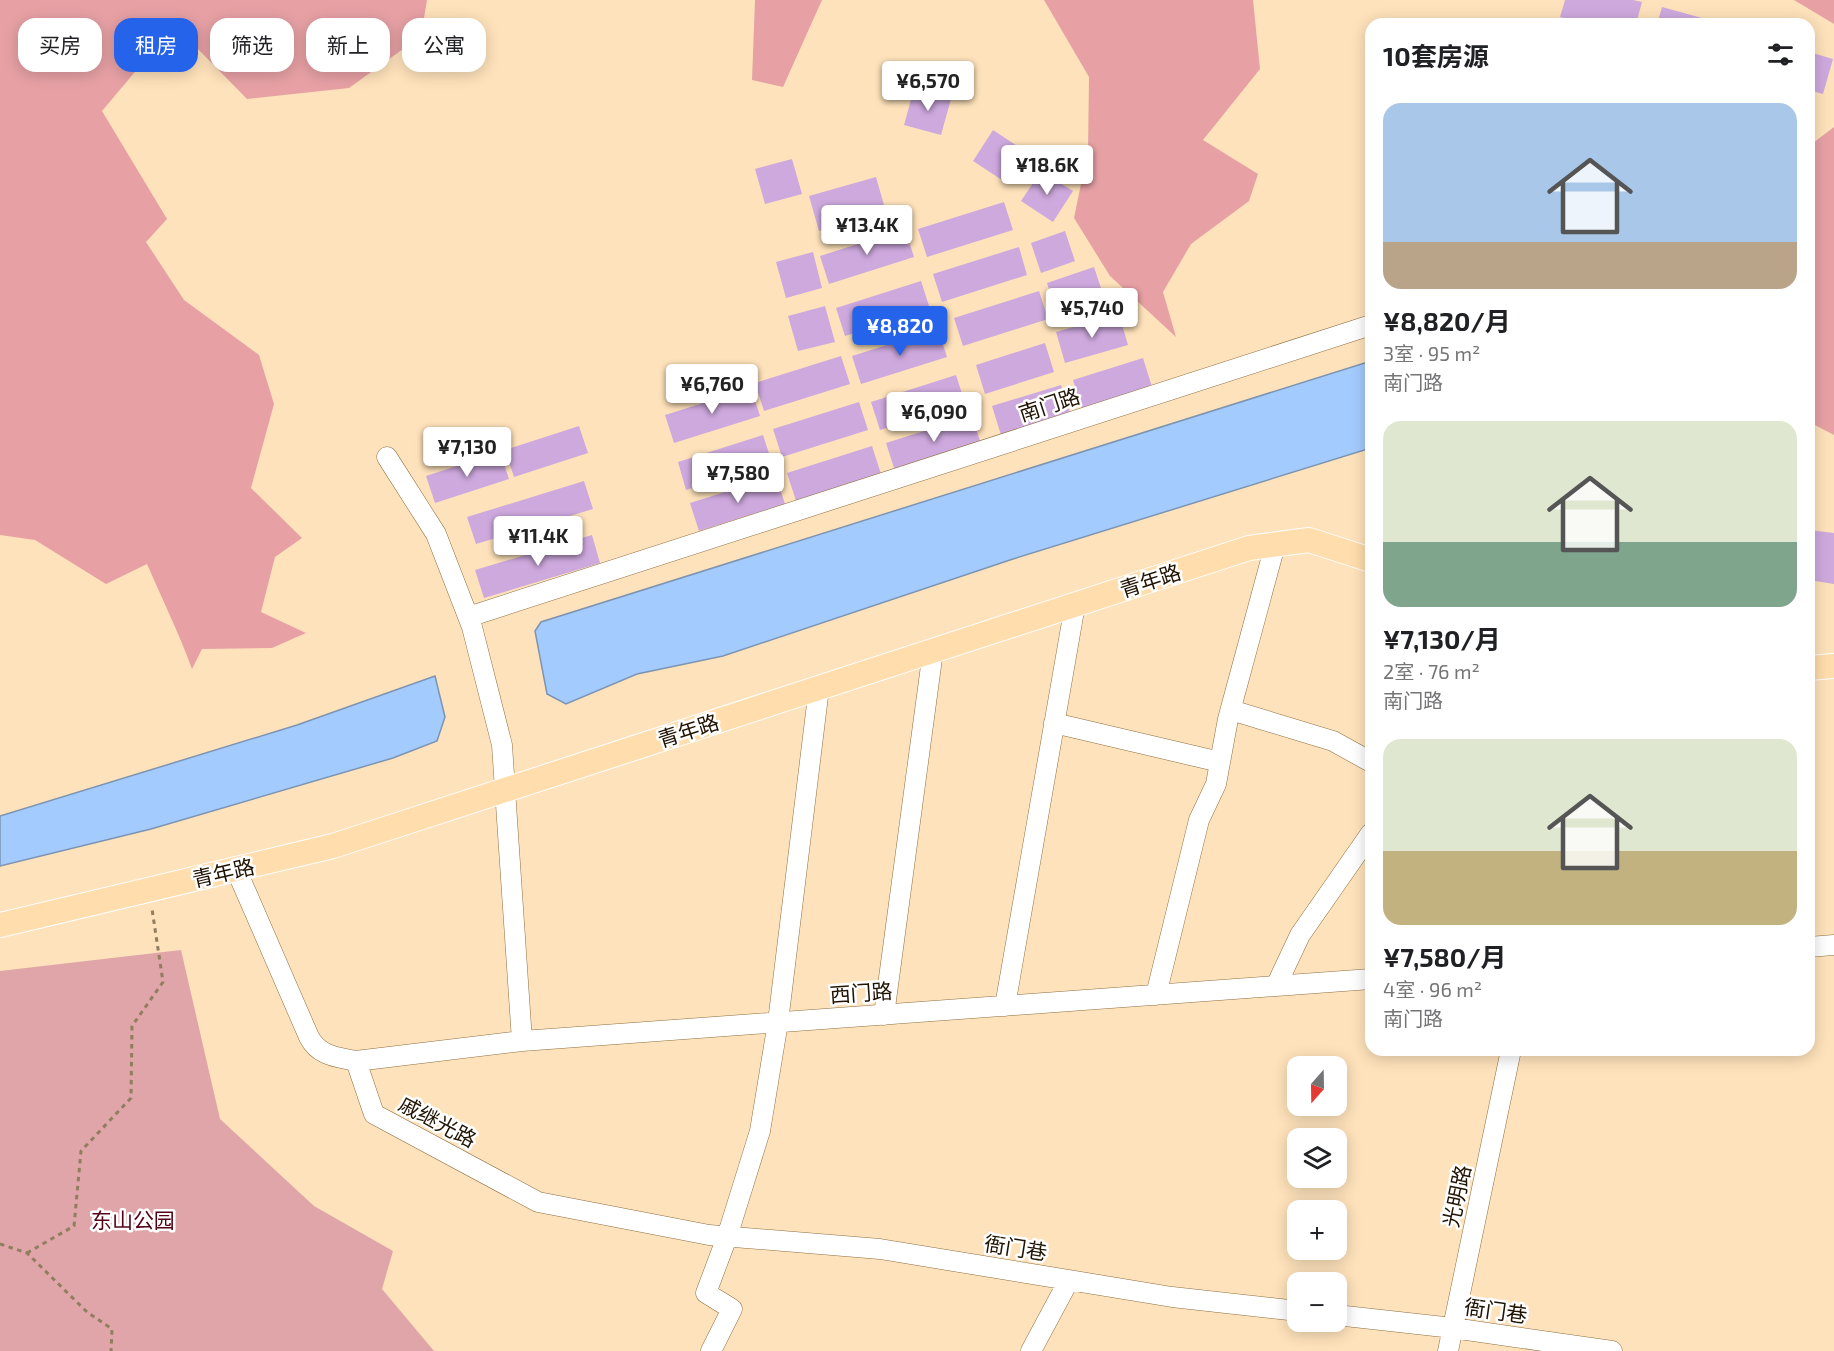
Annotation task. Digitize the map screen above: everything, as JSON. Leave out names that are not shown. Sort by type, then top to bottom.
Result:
[{"type":"main road","name":"青年路","points":[[0,925],[333,846],[1249,548],[1309,540],[1365,558]]},
{"type":"main road","points":[[1815,668],[1834,666]]},
{"type":"street","name":"南门路","points":[[470,622],[1365,327]]},
{"type":"street","points":[[387,457],[436,534],[470,622],[502,745],[522,1041]]},
{"type":"street","points":[[1156,995],[1199,820],[1216,784],[1231,710],[1275,544]]},
{"type":"street","points":[[1005,1006],[1075,605]]},
{"type":"street","points":[[884,1015],[933,651]]},
{"type":"street","points":[[711,1351],[732,1309],[706,1293],[727,1237],[760,1131],[778,1022],[819,688]]},
{"type":"street","points":[[1231,710],[1333,741],[1365,759]]},
{"type":"street","points":[[1054,723],[1220,762]]},
{"type":"street","points":[[1276,986],[1300,935],[1365,842]]},
{"type":"street","points":[[236,869],[314,1046],[324,1054],[356,1061]]},
{"type":"street","points":[[1815,947],[1834,945]]},
{"type":"street","name":"西门路","points":[[356,1061],[522,1041],[1365,979]]},
{"type":"street","name":"光明路","points":[[1448,1351],[1510,1056]]},
{"type":"street","name":"戚继光路","points":[[356,1061],[374,1114],[538,1202],[727,1237]]},
{"type":"street","name":"衙门巷","points":[[727,1237],[880,1250],[1172,1297],[1287,1310]]},
{"type":"street","points":[[1031,1351],[1069,1280]]},
{"type":"street","name":"衙门巷","points":[[1347,1316],[1453,1328],[1612,1351]]},
{"type":"path","points":[[27,1253],[75,1226],[81,1151],[131,1098],[132,1026],[163,982],[149,890]]},
{"type":"path","points":[[0,1244],[27,1253],[87,1311],[112,1329],[111,1351]]},
{"type":"green space","name":"东山公园","points":[[181,950],[220,1119],[314,1206],[393,1251],[382,1289],[434,1351],[0,1351],[0,971]]},
{"type":"shaded area","points":[[0,0],[427,0],[424,18],[402,18],[402,50],[390,58],[390,18],[306,18],[306,72],[371,72],[349,88],[247,99],[220,72],[294,72],[294,18],[210,18],[210,61],[198,49],[198,18],[114,18],[114,72],[135,72],[102,111],[167,219],[146,242],[184,300],[259,355],[274,404],[251,488],[302,538],[275,557],[261,612],[306,633],[272,648],[202,649],[192,669],[147,564],[106,584],[35,540],[0,535]]},
{"type":"shaded area","points":[[755,0],[822,0],[783,87],[752,80]]},
{"type":"shaded area","points":[[1044,0],[1253,0],[1260,69],[1203,140],[1258,174],[1249,201],[1191,244],[1163,292],[1176,337],[1110,276],[1074,218],[1088,150],[1089,77]]},
{"type":"shaded area","points":[[1794,0],[1834,0],[1834,24]]},
{"type":"shaded area","points":[[1834,127],[1834,435],[1815,425],[1815,141]]},
{"type":"water","points":[[1365,363],[1365,450],[1013,559],[723,656],[637,674],[566,704],[547,694],[535,631],[541,622]]},
{"type":"water","points":[[435,676],[445,717],[437,741],[393,758],[151,829],[0,866],[0,816],[297,725]]},
{"type":"building","points":[[1565,0],[1642,2],[1638,18],[1560,17]]},
{"type":"building","points":[[1662,7],[1702,18],[1659,18]]},
{"type":"building","points":[[1815,54],[1833,59],[1823,94],[1815,92]]},
{"type":"building","points":[[914,89],[951,99],[941,135],[904,125]]},
{"type":"building","points":[[993,130],[1025,151],[1005,182],[973,161]]},
{"type":"building","points":[[792,159],[802,194],[765,204],[755,169]]},
{"type":"building","points":[[1041,171],[1073,191],[1053,222],[1021,201]]},
{"type":"building","points":[[876,177],[886,212],[819,231],[809,196]]},
{"type":"building","points":[[1004,202],[1013,230],[927,257],[918,229]]},
{"type":"building","points":[[905,229],[914,257],[829,284],[820,256]]},
{"type":"building","points":[[1065,231],[1075,261],[1041,273],[1031,243]]},
{"type":"building","points":[[1019,247],[1027,275],[942,302],[933,274]]},
{"type":"building","points":[[813,252],[822,288],[786,298],[776,262]]},
{"type":"building","points":[[1094,267],[1104,297],[1056,312],[1047,283]]},
{"type":"building","points":[[921,281],[930,309],[845,336],[836,308]]},
{"type":"building","points":[[1039,291],[1048,319],[963,346],[954,318]]},
{"type":"building","points":[[825,306],[835,342],[798,351],[788,316]]},
{"type":"building","points":[[1119,314],[1128,345],[1065,363],[1056,332]]},
{"type":"building","points":[[938,329],[947,357],[861,384],[852,356]]},
{"type":"building","points":[[1045,343],[1054,372],[985,394],[976,365]]},
{"type":"building","points":[[841,356],[850,384],[764,411],[755,383]]},
{"type":"building","points":[[1143,358],[1152,387],[1082,409],[1073,380]]},
{"type":"building","points":[[956,375],[965,403],[880,430],[871,402]]},
{"type":"building","points":[[1061,385],[1070,413],[1001,435],[992,406]]},
{"type":"building","points":[[751,388],[760,416],[674,443],[665,415]]},
{"type":"building","points":[[859,402],[868,430],[782,457],[773,429]]},
{"type":"building","points":[[972,416],[981,444],[895,471],[886,443]]},
{"type":"building","points":[[579,426],[588,453],[514,477],[505,450]]},
{"type":"building","points":[[763,435],[772,463],[686,490],[678,462]]},
{"type":"building","points":[[872,446],[881,474],[796,501],[787,473]]},
{"type":"building","points":[[500,452],[509,479],[435,503],[426,476]]},
{"type":"building","points":[[776,476],[785,504],[699,531],[690,503]]},
{"type":"building","points":[[584,481],[593,509],[476,544],[467,517]]},
{"type":"building","points":[[1815,531],[1834,533],[1834,584],[1815,581]]},
{"type":"building","points":[[592,535],[600,563],[484,598],[475,570]]}]
